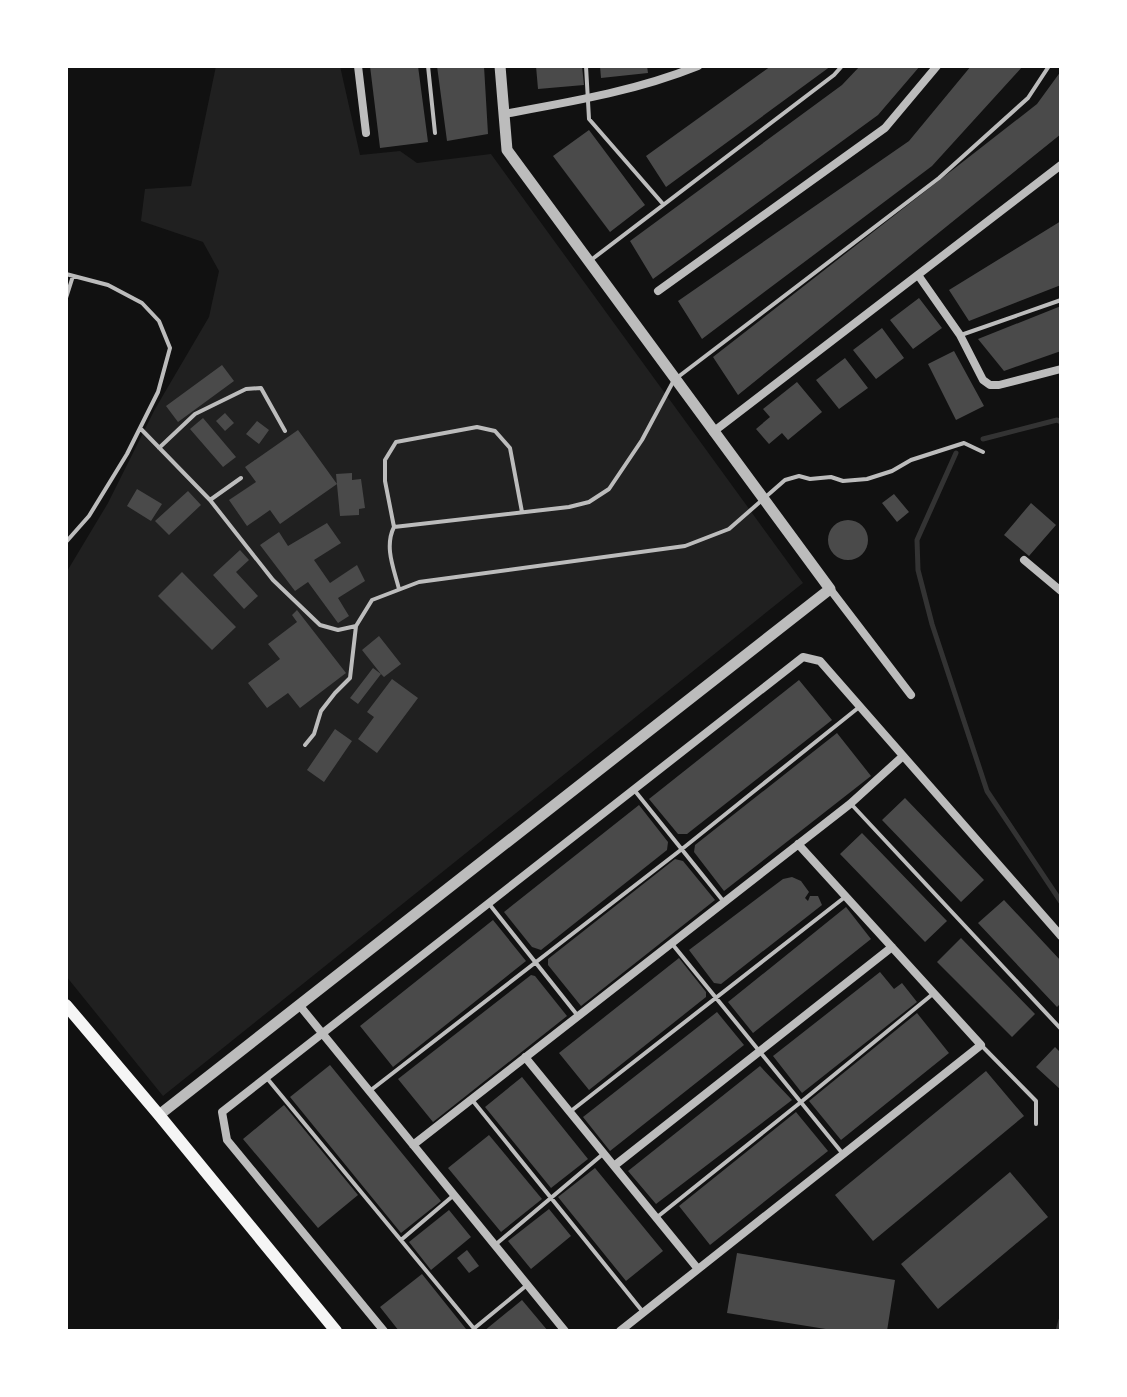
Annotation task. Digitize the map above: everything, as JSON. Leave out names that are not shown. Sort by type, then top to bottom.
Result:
[{"type":"main road","points":[[66,1005],[336,1331]]},
{"type":"street","points":[[358,66],[366,133]]},
{"type":"street","points":[[500,66],[507,150],[762,499],[911,695]]},
{"type":"street","points":[[664,66],[666,79]]},
{"type":"street","points":[[504,114],[666,79],[698,66]]},
{"type":"street","points":[[658,291],[885,128],[937,66]]},
{"type":"street","points":[[713,432],[1061,165]]},
{"type":"street","points":[[918,275],[960,335],[983,380],[990,385],[1061,369]]},
{"type":"street","points":[[1024,560],[1061,591]]},
{"type":"street","points":[[159,1115],[830,589]]},
{"type":"street","points":[[384,1331],[227,1140],[222,1112],[803,657],[820,661],[1061,936]]},
{"type":"street","points":[[413,1145],[850,804],[903,756]]},
{"type":"street","points":[[620,1331],[981,1045],[798,844]]},
{"type":"street","points":[[614,1166],[892,947]]},
{"type":"street","points":[[300,1006],[565,1331]]},
{"type":"street","points":[[525,1057],[698,1269]]},
{"type":"lane","points":[[428,66],[435,133]]},
{"type":"lane","points":[[586,66],[589,119],[663,204]]},
{"type":"lane","points":[[589,262],[842,66]]},
{"type":"lane","points":[[394,527],[569,507],[589,502],[609,489],[642,440],[674,380],[939,178],[1028,98],[1049,66]]},
{"type":"lane","points":[[66,274],[108,285],[142,303],[159,321],[170,348],[158,392],[127,454],[89,516],[66,542]]},
{"type":"lane","points":[[66,298],[73,276]]},
{"type":"lane","points":[[960,335],[1061,300]]},
{"type":"lane","points":[[159,448],[195,414],[246,389],[261,388],[285,431]]},
{"type":"lane","points":[[399,589],[389,550],[394,527],[385,481],[385,460],[396,442],[477,427],[495,431],[510,448],[522,512]]},
{"type":"lane","points":[[140,428],[210,500],[273,580],[320,625],[338,630],[356,626]]},
{"type":"lane","points":[[305,745],[314,734],[321,711],[350,678],[356,626],[372,600],[419,582],[685,546],[729,529],[785,480],[799,476],[810,479],[831,477],[843,481],[867,479],[892,471],[911,460],[964,443],[983,452]]},
{"type":"lane","points":[[210,500],[241,478]]},
{"type":"lane","points":[[369,1091],[682,849],[860,706]]},
{"type":"lane","points":[[634,789],[724,902]]},
{"type":"lane","points":[[850,804],[1061,1029]]},
{"type":"lane","points":[[570,1112],[846,896]]},
{"type":"lane","points":[[489,903],[578,1016]]},
{"type":"lane","points":[[671,943],[843,1154]]},
{"type":"lane","points":[[656,1218],[934,993]]},
{"type":"lane","points":[[981,1045],[1036,1101],[1036,1124]]},
{"type":"lane","points":[[266,1077],[473,1330],[527,1285]]},
{"type":"lane","points":[[471,1099],[644,1312]]},
{"type":"lane","points":[[494,1245],[603,1154]]},
{"type":"lane","points":[[401,1240],[454,1195]]},
{"type":"shaded area","points":[[216,66],[340,66],[360,155],[400,151],[417,163],[491,154],[803,583],[163,1096],[66,976],[66,573],[108,503],[155,409],[209,317],[219,271],[203,242],[141,221],[145,189],[191,186]]},
{"type":"building","points":[[370,66],[418,66],[428,142],[380,148]]},
{"type":"building","points":[[437,66],[484,66],[488,134],[447,141]]},
{"type":"building","points":[[536,66],[582,66],[584,85],[538,89]]},
{"type":"building","points":[[600,66],[647,66],[648,73],[601,78]]},
{"type":"building","points":[[771,66],[831,66],[666,187],[646,156]]},
{"type":"building","points":[[860,66],[920,66],[878,115],[653,279],[630,241],[842,85]]},
{"type":"building","points":[[971,66],[1023,66],[932,166],[702,339],[678,301],[909,141]]},
{"type":"building","points":[[1061,71],[1061,134],[738,395],[713,357],[1037,104]]},
{"type":"building","points":[[589,130],[645,205],[610,232],[553,156]]},
{"type":"building","points":[[1061,221],[1061,285],[969,321],[949,290]]},
{"type":"building","points":[[919,298],[942,328],[913,349],[890,320]]},
{"type":"building","points":[[1061,306],[1061,351],[1004,371],[978,339]]},
{"type":"building","points":[[882,328],[904,358],[876,379],[853,350]]},
{"type":"building","points":[[954,351],[984,406],[956,420],[928,364]]},
{"type":"building","points":[[845,358],[868,388],[839,409],[816,380]]},
{"type":"building","points":[[222,365],[234,381],[178,422],[166,406]]},
{"type":"building","points":[[797,382],[822,412],[788,440],[782,433],[769,444],[756,429],[770,417],[763,409]]},
{"type":"building","points":[[225,413],[234,423],[225,431],[216,421]]},
{"type":"building","points":[[203,418],[236,457],[223,467],[190,429]]},
{"type":"building","points":[[257,421],[269,430],[259,444],[246,434]]},
{"type":"building","points":[[298,430],[337,484],[280,524],[270,510],[247,526],[229,500],[256,482],[245,467]]},
{"type":"building","points":[[352,473],[352,480],[361,479],[365,508],[359,509],[359,515],[340,516],[336,474]]},
{"type":"building","points":[[137,489],[162,504],[151,521],[127,506]]},
{"type":"building","points":[[188,491],[201,505],[169,535],[155,521]]},
{"type":"building","points":[[894,494],[909,512],[897,522],[882,503]]},
{"type":"building","points":[[1031,503],[1056,525],[1029,556],[1004,535]]},
{"type":"building","points":[[848,520],[862,526],[868,540],[862,554],[848,560],[834,554],[828,540],[834,526]]},
{"type":"building","points":[[327,523],[341,543],[314,560],[330,583],[357,565],[365,581],[338,598],[349,616],[338,623],[308,582],[295,591],[260,545],[279,532],[288,546]]},
{"type":"building","points":[[240,550],[249,560],[236,572],[258,596],[244,609],[213,575]]},
{"type":"building","points":[[182,572],[236,627],[212,650],[158,596]]},
{"type":"building","points":[[297,610],[346,673],[300,708],[288,693],[267,708],[248,683],[280,659],[268,644],[297,622],[292,615]]},
{"type":"building","points":[[379,636],[401,664],[384,677],[362,650]]},
{"type":"building","points":[[373,668],[381,674],[358,704],[350,698]]},
{"type":"building","points":[[392,679],[418,698],[377,753],[358,739],[374,717],[367,712]]},
{"type":"building","points":[[799,680],[832,720],[687,834],[678,834],[649,799]]},
{"type":"building","points":[[335,729],[352,741],[324,782],[307,770]]},
{"type":"building","points":[[837,733],[871,776],[724,891],[694,852],[695,845]]},
{"type":"building","points":[[905,798],[984,880],[961,902],[882,820]]},
{"type":"building","points":[[639,805],[668,842],[667,850],[541,950],[532,947],[504,912]]},
{"type":"building","points":[[862,833],[947,921],[925,942],[840,854]]},
{"type":"building","points":[[675,859],[683,861],[715,900],[581,1006],[548,965],[548,959]]},
{"type":"building","points":[[792,877],[801,881],[809,892],[805,898],[808,901],[810,896],[818,896],[822,905],[721,984],[714,983],[689,950],[783,879]]},
{"type":"building","points":[[1004,900],[1061,961],[1061,1003],[1057,1007],[978,923]]},
{"type":"building","points":[[846,907],[871,939],[753,1033],[728,1002]]},
{"type":"building","points":[[493,920],[526,961],[393,1067],[360,1026]]},
{"type":"building","points":[[961,938],[1035,1014],[1012,1037],[937,962]]},
{"type":"building","points":[[679,958],[706,992],[706,997],[589,1090],[559,1053]]},
{"type":"building","points":[[880,972],[894,989],[902,983],[917,1002],[802,1093],[773,1056]]},
{"type":"building","points":[[531,975],[567,1016],[433,1122],[398,1079]]},
{"type":"building","points":[[717,1012],[744,1045],[610,1151],[583,1117]]},
{"type":"building","points":[[917,1013],[949,1053],[841,1140],[809,1101]]},
{"type":"building","points":[[1055,1047],[1061,1053],[1061,1090],[1036,1067]]},
{"type":"building","points":[[330,1065],[441,1201],[401,1233],[290,1097]]},
{"type":"building","points":[[760,1066],[792,1100],[656,1204],[628,1171]]},
{"type":"building","points":[[986,1071],[1024,1116],[873,1241],[835,1195]]},
{"type":"building","points":[[522,1077],[588,1159],[551,1188],[485,1107]]},
{"type":"building","points":[[284,1105],[358,1195],[318,1228],[243,1139]]},
{"type":"building","points":[[796,1112],[828,1151],[710,1245],[679,1206]]},
{"type":"building","points":[[489,1135],[542,1199],[501,1232],[448,1168]]},
{"type":"building","points":[[595,1168],[663,1251],[626,1281],[558,1197]]},
{"type":"building","points":[[1010,1172],[1048,1217],[938,1309],[901,1264]]},
{"type":"building","points":[[549,1209],[571,1236],[531,1269],[508,1241]]},
{"type":"building","points":[[449,1210],[471,1237],[431,1270],[409,1242]]},
{"type":"building","points":[[467,1250],[479,1266],[469,1273],[457,1258]]},
{"type":"building","points":[[737,1253],[895,1280],[887,1331],[838,1331],[727,1313]]},
{"type":"building","points":[[422,1274],[466,1329],[464,1331],[399,1331],[380,1307]]},
{"type":"building","points":[[522,1300],[548,1331],[484,1331]]},
{"type":"waterway","points":[[983,439],[1057,420],[1061,422]]},
{"type":"waterway","points":[[956,453],[917,540],[918,570],[932,624],[987,791],[1061,902]]},
{"type":"waterway","points":[[1058,1331],[1061,1320]]}]
